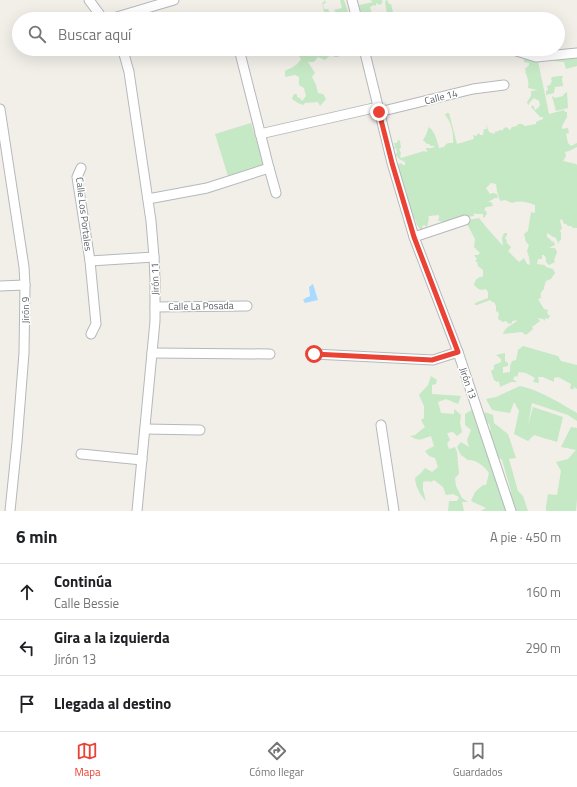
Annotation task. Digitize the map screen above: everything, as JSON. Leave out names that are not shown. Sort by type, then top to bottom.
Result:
[{"type":"street","points":[[89,0],[98,12]]},
{"type":"street","points":[[134,12],[174,0]]},
{"type":"street","points":[[352,0],[355,12]]},
{"type":"street","points":[[565,54],[577,53]]},
{"type":"street","name":"Jirón 11","points":[[125,56],[129,72],[148,199],[154,257],[155,307],[152,353],[137,511]]},
{"type":"street","points":[[241,56],[268,168],[276,193]]},
{"type":"street","name":"Jirón 13","points":[[366,56],[392,163],[414,237],[458,352],[511,511]]},
{"type":"street","points":[[533,56],[546,56]]},
{"type":"street","name":"Calle 14","points":[[260,134],[473,89],[504,85]]},
{"type":"street","name":"Jirón 9","points":[[0,109],[24,267],[25,285],[24,353],[10,511]]},
{"type":"street","name":"Calle Los Portales","points":[[81,168],[77,177],[90,261],[96,324],[91,334]]},
{"type":"street","points":[[148,199],[207,188],[268,168]]},
{"type":"street","points":[[414,237],[465,220]]},
{"type":"street","name":"Calle Los Portales","points":[[90,261],[154,257]]},
{"type":"street","points":[[0,286],[25,285]]},
{"type":"street","name":"Calle La Posada","points":[[155,307],[247,306]]},
{"type":"street","points":[[314,354],[432,360],[458,352]]},
{"type":"street","points":[[152,353],[270,354]]},
{"type":"street","points":[[381,425],[394,511]]},
{"type":"street","points":[[145,428],[200,430]]},
{"type":"street","points":[[81,454],[142,460]]},
{"type":"green space","points":[[325,0],[326,3],[323,4],[324,9],[328,9],[330,12],[324,12],[322,3]]},
{"type":"green space","points":[[340,0],[344,0],[348,12],[335,12],[334,10],[342,8]]},
{"type":"green space","points":[[370,0],[383,1],[379,5],[377,3],[375,6],[370,7],[371,12],[361,12],[359,5],[373,2]]},
{"type":"green space","points":[[387,0],[389,4],[391,4],[393,12],[387,12],[385,2]]},
{"type":"green space","points":[[577,54],[577,66],[566,69],[564,62],[549,60]]},
{"type":"green space","points":[[299,56],[330,56],[325,60],[318,57],[314,62],[308,62],[315,73],[312,77],[318,93],[323,94],[326,99],[320,106],[318,102],[305,103],[303,105],[292,99],[294,94],[297,94],[297,97],[302,101],[306,96],[304,88],[299,85],[299,77],[295,75],[285,77],[285,71],[296,65],[301,59]]},
{"type":"green space","points":[[523,56],[538,61],[549,114],[564,110],[567,112],[567,117],[562,129],[568,128],[569,133],[566,134],[568,143],[571,146],[577,143],[577,147],[565,152],[566,156],[563,161],[577,165],[577,228],[568,226],[564,224],[562,219],[560,220],[562,229],[560,230],[561,240],[559,241],[559,244],[555,237],[547,233],[547,237],[554,242],[555,245],[549,248],[555,248],[557,252],[554,260],[555,262],[549,265],[546,262],[544,255],[542,255],[542,259],[538,259],[537,264],[545,265],[546,267],[553,269],[555,273],[551,279],[546,281],[544,289],[541,293],[541,298],[538,299],[544,309],[548,310],[547,313],[550,316],[548,319],[545,318],[545,321],[538,318],[540,321],[532,327],[533,329],[526,335],[522,332],[503,334],[507,328],[517,321],[512,321],[512,323],[509,324],[506,321],[503,322],[498,319],[499,313],[496,311],[494,302],[490,300],[475,305],[475,303],[488,298],[488,292],[486,289],[479,289],[474,285],[477,279],[483,277],[483,270],[475,261],[477,259],[474,255],[478,255],[480,253],[474,247],[475,239],[467,224],[468,220],[479,218],[503,246],[502,238],[504,233],[507,233],[505,238],[507,241],[506,242],[511,247],[508,251],[519,262],[524,258],[527,264],[530,265],[527,251],[529,245],[526,242],[524,234],[528,231],[531,212],[535,213],[535,205],[523,202],[512,203],[505,200],[500,201],[496,184],[491,183],[486,188],[490,194],[497,194],[498,198],[488,202],[491,202],[493,206],[486,207],[484,210],[487,214],[485,217],[483,218],[483,214],[474,213],[474,216],[464,216],[443,222],[437,220],[439,219],[439,215],[429,216],[427,227],[424,225],[422,226],[423,229],[421,230],[413,218],[405,188],[401,186],[397,167],[398,164],[401,163],[405,165],[405,162],[397,156],[395,157],[397,153],[396,148],[394,149],[392,146],[395,147],[394,143],[397,143],[398,140],[400,141],[401,148],[399,149],[401,158],[424,151],[426,152],[428,150],[426,150],[426,148],[432,148],[435,146],[427,144],[423,140],[429,127],[437,139],[439,148],[453,143],[452,128],[445,115],[447,113],[449,113],[457,144],[474,139],[473,135],[476,136],[479,133],[480,135],[483,135],[484,129],[487,129],[486,123],[489,132],[494,134],[499,130],[503,131],[506,127],[510,130],[518,124],[525,126],[536,124],[536,122],[543,119],[543,117],[540,117],[531,107],[533,105],[535,110],[538,108],[540,105],[539,101],[534,98],[528,105],[527,102],[531,96],[531,91],[538,90],[528,88],[528,80],[525,69],[529,63],[524,62]]},
{"type":"green space","points":[[563,76],[563,86],[555,87],[554,93],[546,95],[546,91],[548,90],[547,86],[550,85],[552,77]]},
{"type":"green space","points":[[567,92],[568,108],[556,111],[552,96],[555,98],[563,96]]},
{"type":"green space","points":[[251,123],[264,165],[228,176],[215,134]]},
{"type":"green space","points":[[523,346],[558,356],[561,361],[577,365],[577,389],[574,387],[573,390],[570,388],[571,384],[558,377],[554,378],[554,382],[543,377],[538,377],[539,383],[533,382],[535,378],[526,373],[519,372],[517,377],[515,376],[513,379],[517,382],[511,382],[500,387],[499,381],[497,382],[494,380],[491,371],[494,369],[494,365],[501,362],[501,359],[496,355],[505,353],[505,361],[508,363],[508,366],[503,367],[503,373],[510,372],[512,361],[516,360],[518,350]]},
{"type":"green space","points":[[431,376],[437,380],[436,384],[432,385],[432,394],[461,396],[458,404],[446,399],[438,402],[441,413],[454,414],[454,409],[461,415],[460,423],[462,432],[457,436],[453,432],[447,433],[450,440],[447,443],[449,449],[455,447],[457,452],[459,474],[455,478],[456,486],[462,498],[468,502],[462,502],[464,511],[448,511],[449,501],[457,501],[459,497],[453,494],[446,495],[443,487],[434,480],[431,482],[423,482],[423,490],[426,501],[420,494],[416,484],[415,478],[425,468],[432,472],[438,467],[435,458],[429,456],[425,451],[434,446],[431,436],[418,439],[410,436],[415,435],[425,427],[421,420],[424,418],[424,406],[419,395],[428,385]]},
{"type":"green space","points":[[520,386],[542,393],[577,413],[577,421],[568,415],[532,403],[528,425],[533,407],[563,417],[557,442],[534,435],[528,441],[514,434],[519,411],[514,402],[510,413],[492,410],[486,399],[496,397]]},
{"type":"green space","points":[[473,409],[508,511],[481,511],[486,508],[471,501],[475,492],[483,485],[486,485],[489,473],[480,464],[468,460],[461,455],[457,447],[461,442],[469,447],[467,440],[471,430],[465,425],[465,414]]},
{"type":"green space","points":[[485,412],[493,415],[494,423],[508,434],[516,458],[509,459],[518,491],[523,496],[528,511],[515,511],[502,460],[498,457],[488,431],[491,430],[489,424],[484,421]]},
{"type":"green space","points":[[571,427],[577,428],[576,511],[546,511],[548,494],[557,495],[561,471],[556,462],[568,459],[576,450],[561,447]]},
{"type":"water","points":[[313,284],[318,300],[305,303],[303,300],[309,297],[309,287]]},
{"type":"route","points":[[314,354],[432,360],[458,352],[414,237],[392,163],[379,112]]}]
